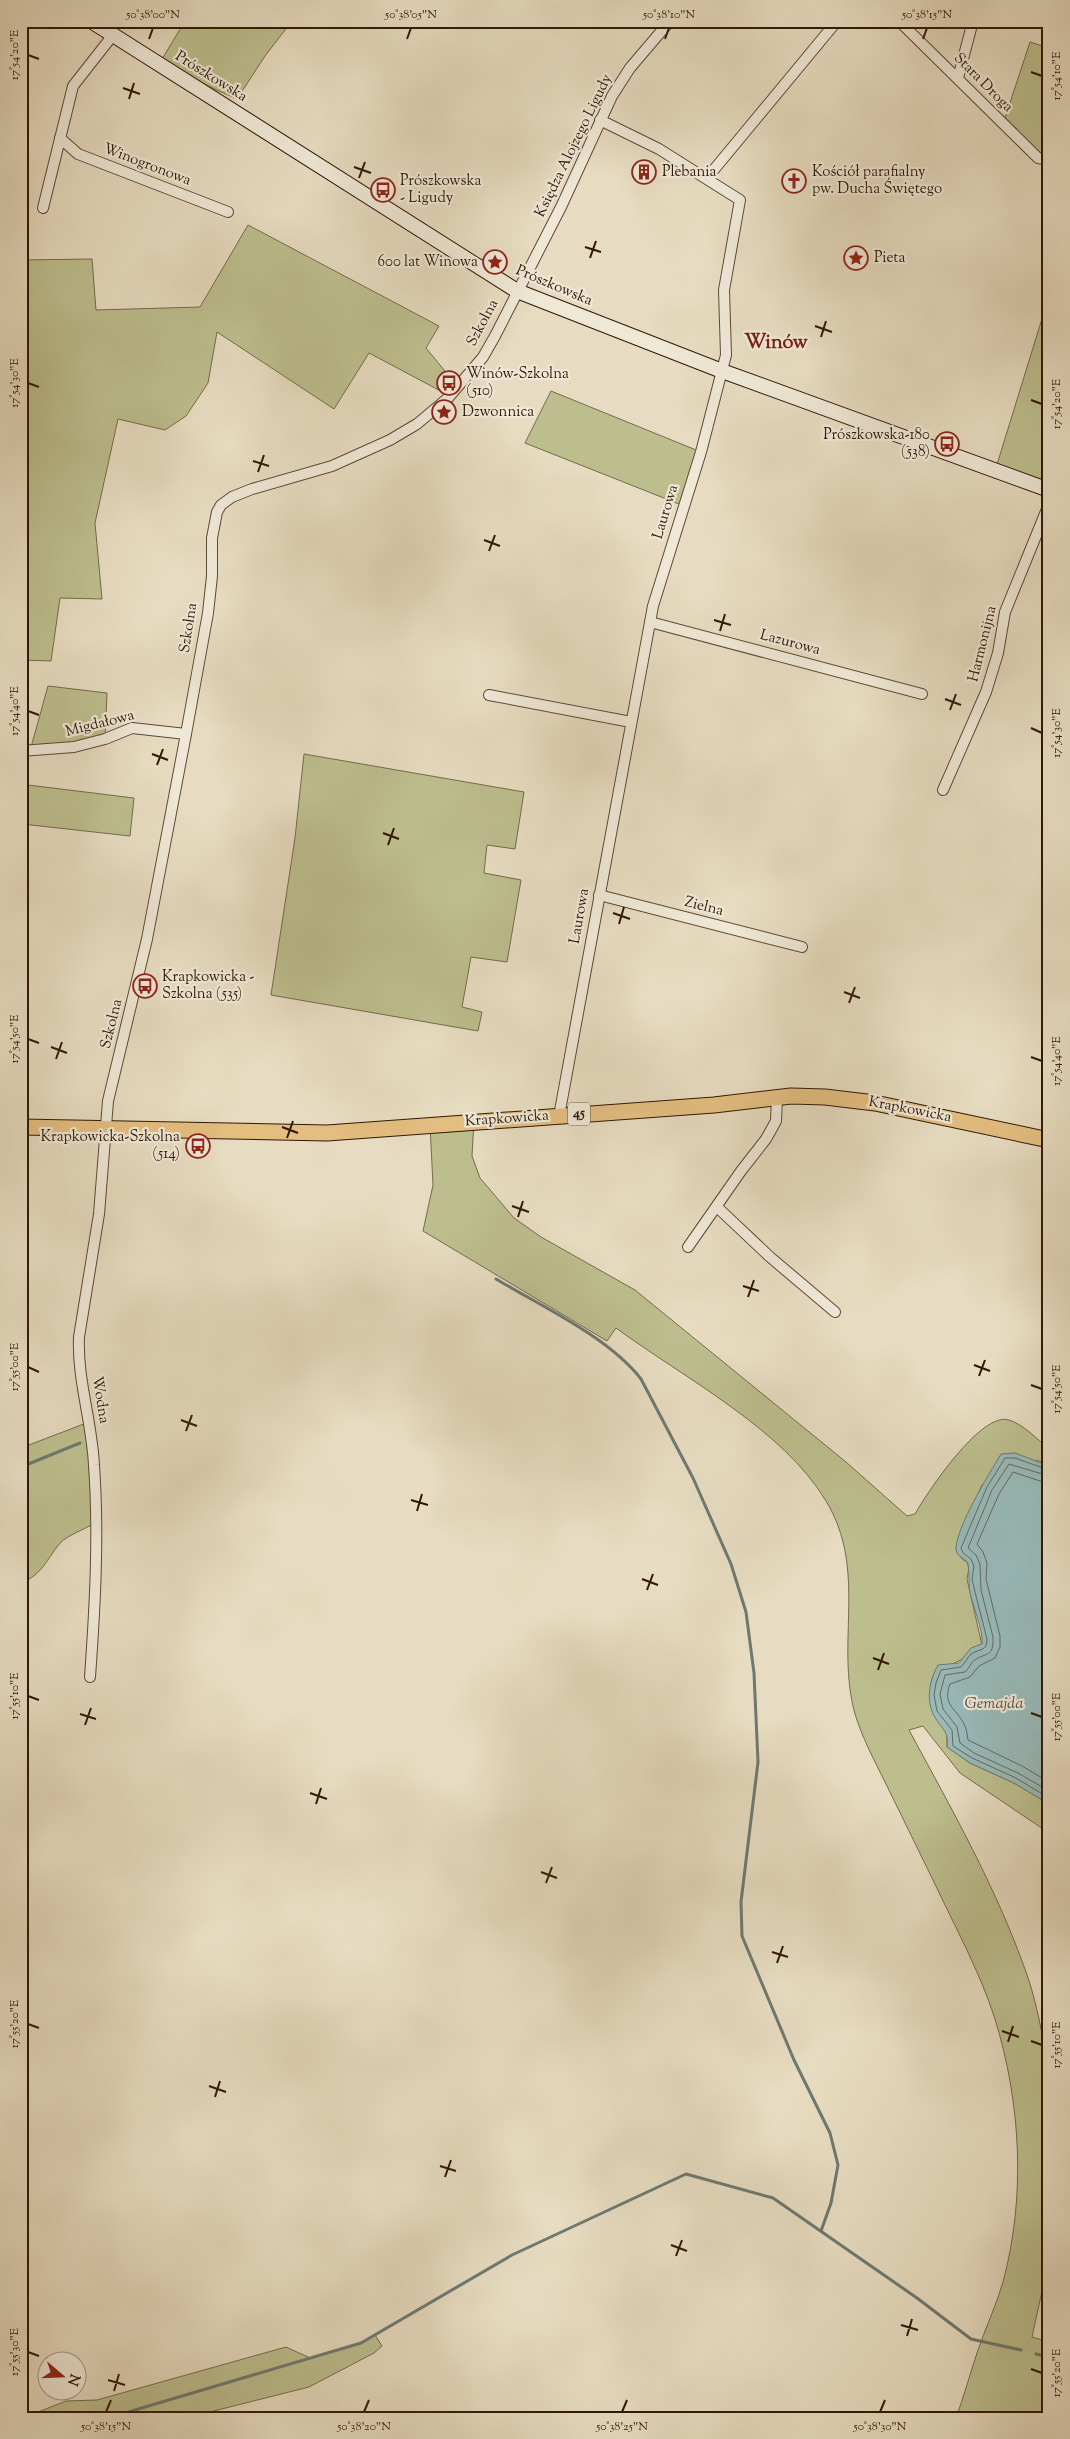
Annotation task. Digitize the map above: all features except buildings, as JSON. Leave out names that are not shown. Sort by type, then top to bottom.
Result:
[{"type":"main road","name":"Prószkowska","points":[[91,21],[517,291],[722,371],[1049,490]]},
{"type":"main road","name":"Krapkowicka","points":[[21,1127],[327,1133],[714,1105],[777,1098],[826,1097],[875,1103],[1049,1140]]},
{"type":"street","name":"Księdza Alojzego Ligudy","points":[[517,291],[561,207],[600,120],[630,68],[670,21]]},
{"type":"street","points":[[600,120],[659,149],[707,178],[837,21]]},
{"type":"street","name":"Stara Droga","points":[[899,21],[1038,158],[1049,160]]},
{"type":"street","points":[[958,78],[973,21]]},
{"type":"street","points":[[43,208],[73,86],[113,35]]},
{"type":"street","name":"Winogronowa","points":[[60,138],[78,154],[228,212]]},
{"type":"street","name":"Laurowa","points":[[559,1116],[650,622],[722,371],[726,351],[724,290],[740,200],[707,178]]},
{"type":"street","name":"Szkolna","points":[[104,1130],[108,1101],[147,939],[186,734],[208,613],[213,531],[221,505],[232,497],[252,489],[332,466],[390,440],[417,424],[448,398],[483,357],[517,291]]},
{"type":"street","name":"Harmonijna","points":[[943,790],[986,692],[998,653],[1005,612],[1049,504]]},
{"type":"street","name":"Lazurowa","points":[[650,622],[922,694]]},
{"type":"street","points":[[489,695],[631,722]]},
{"type":"street","name":"Migdałowa","points":[[21,751],[74,747],[118,735],[132,728],[186,734]]},
{"type":"street","name":"Zielna","points":[[599,895],[802,947]]},
{"type":"street","points":[[688,1247],[741,1171],[766,1139],[776,1121],[777,1098]]},
{"type":"street","name":"Wodna","points":[[90,1677],[96,1536],[94,1464],[78,1356],[99,1214],[104,1130]]},
{"type":"street","points":[[717,1206],[770,1257],[836,1312]]},
{"type":"green space","points":[[185,21],[292,21],[265,56],[237,99],[159,64]]},
{"type":"green space","points":[[1030,42],[1049,48],[1049,160],[1038,158],[1003,124]]},
{"type":"green space","points":[[248,225],[439,326],[426,348],[458,387],[450,396],[369,353],[334,409],[217,332],[208,383],[186,416],[165,430],[118,419],[95,523],[102,599],[60,598],[51,661],[21,660],[21,260],[92,259],[96,310],[200,307]]},
{"type":"green space","points":[[1049,296],[1049,490],[995,471]]},
{"type":"green space","points":[[551,391],[701,452],[684,506],[525,443]]},
{"type":"green space","points":[[48,686],[107,693],[105,739],[30,751]]},
{"type":"green space","points":[[304,754],[524,792],[515,849],[487,845],[484,873],[521,880],[507,962],[471,957],[462,1007],[482,1012],[478,1031],[271,995],[295,838]]},
{"type":"green space","points":[[28,785],[134,798],[130,836],[22,824]]},
{"type":"green space","points":[[474,1121],[472,1156],[480,1178],[514,1218],[541,1237],[635,1290],[846,1462],[907,1516],[915,1514],[931,1489],[970,1440],[984,1428],[997,1421],[1009,1420],[1020,1425],[1049,1449],[1049,1466],[1037,1460],[982,1485],[959,1536],[956,1549],[962,1559],[967,1562],[969,1568],[967,1579],[982,1645],[953,1664],[934,1673],[930,1697],[937,1719],[947,1732],[947,1747],[970,1763],[1014,1783],[1049,1804],[1049,1833],[960,1773],[923,1726],[909,1730],[972,1848],[1014,1940],[1033,1995],[1049,2067],[1049,2259],[1032,2337],[1049,2342],[1049,2418],[956,2418],[1003,2282],[1010,2249],[1015,2217],[1017,2183],[1015,2117],[1004,2051],[989,2001],[959,1933],[861,1731],[855,1714],[848,1660],[848,1580],[845,1553],[838,1527],[826,1501],[807,1475],[785,1451],[730,1406],[616,1328],[607,1341],[423,1231],[433,1185],[430,1125]]},
{"type":"green space","points":[[89,1422],[95,1523],[63,1540],[44,1566],[34,1576],[21,1583],[21,1448]]},
{"type":"green space","points":[[375,2335],[382,2346],[374,2353],[309,2387],[186,2418],[23,2418],[63,2402],[97,2400],[286,2347],[310,2358],[361,2343]]},
{"type":"water","name":"Gemajda","points":[[1015,1453],[1049,1466],[1049,1804],[1014,1783],[970,1763],[947,1747],[946,1734],[933,1713],[929,1699],[932,1678],[938,1665],[959,1663],[971,1648],[982,1644],[981,1631],[969,1589],[968,1564],[957,1553],[956,1548],[968,1514],[1001,1454]]},
{"type":"waterway","points":[[496,1279],[593,1336],[627,1364],[641,1379],[693,1478],[731,1564],[746,1612],[754,1673],[758,1762],[741,1902],[742,1936],[794,2060],[830,2133],[838,2165],[831,2203],[821,2231]]},
{"type":"waterway","points":[[21,1467],[80,1443]]},
{"type":"waterway","points":[[108,2418],[361,2343],[512,2255],[686,2174],[773,2198],[917,2298],[971,2339],[1021,2350]]},
{"type":"waterway","points":[[1036,2354],[1049,2357]]},
{"type":"place","name":"Plebania","points":[[644,172]]},
{"type":"place","name":"Kościół parafialny pw. Ducha Świętego","points":[[794,181]]},
{"type":"place","name":"Prószkowska - Ligudy","points":[[383,190]]},
{"type":"place","name":"Pieta","points":[[856,258]]},
{"type":"place","name":"600 lat Winowa","points":[[495,262]]},
{"type":"place","name":"Winów-Szkolna (510)","points":[[449,383]]},
{"type":"place","name":"Dzwonnica","points":[[444,412]]},
{"type":"place","name":"Prószkowska-180 (538)","points":[[947,444]]},
{"type":"place","name":"Krapkowicka - Szkolna (535)","points":[[145,986]]},
{"type":"place","name":"Krapkowicka-Szkolna (514)","points":[[198,1146]]},
{"type":"district","name":"Winów","points":[[776,343]]}]
